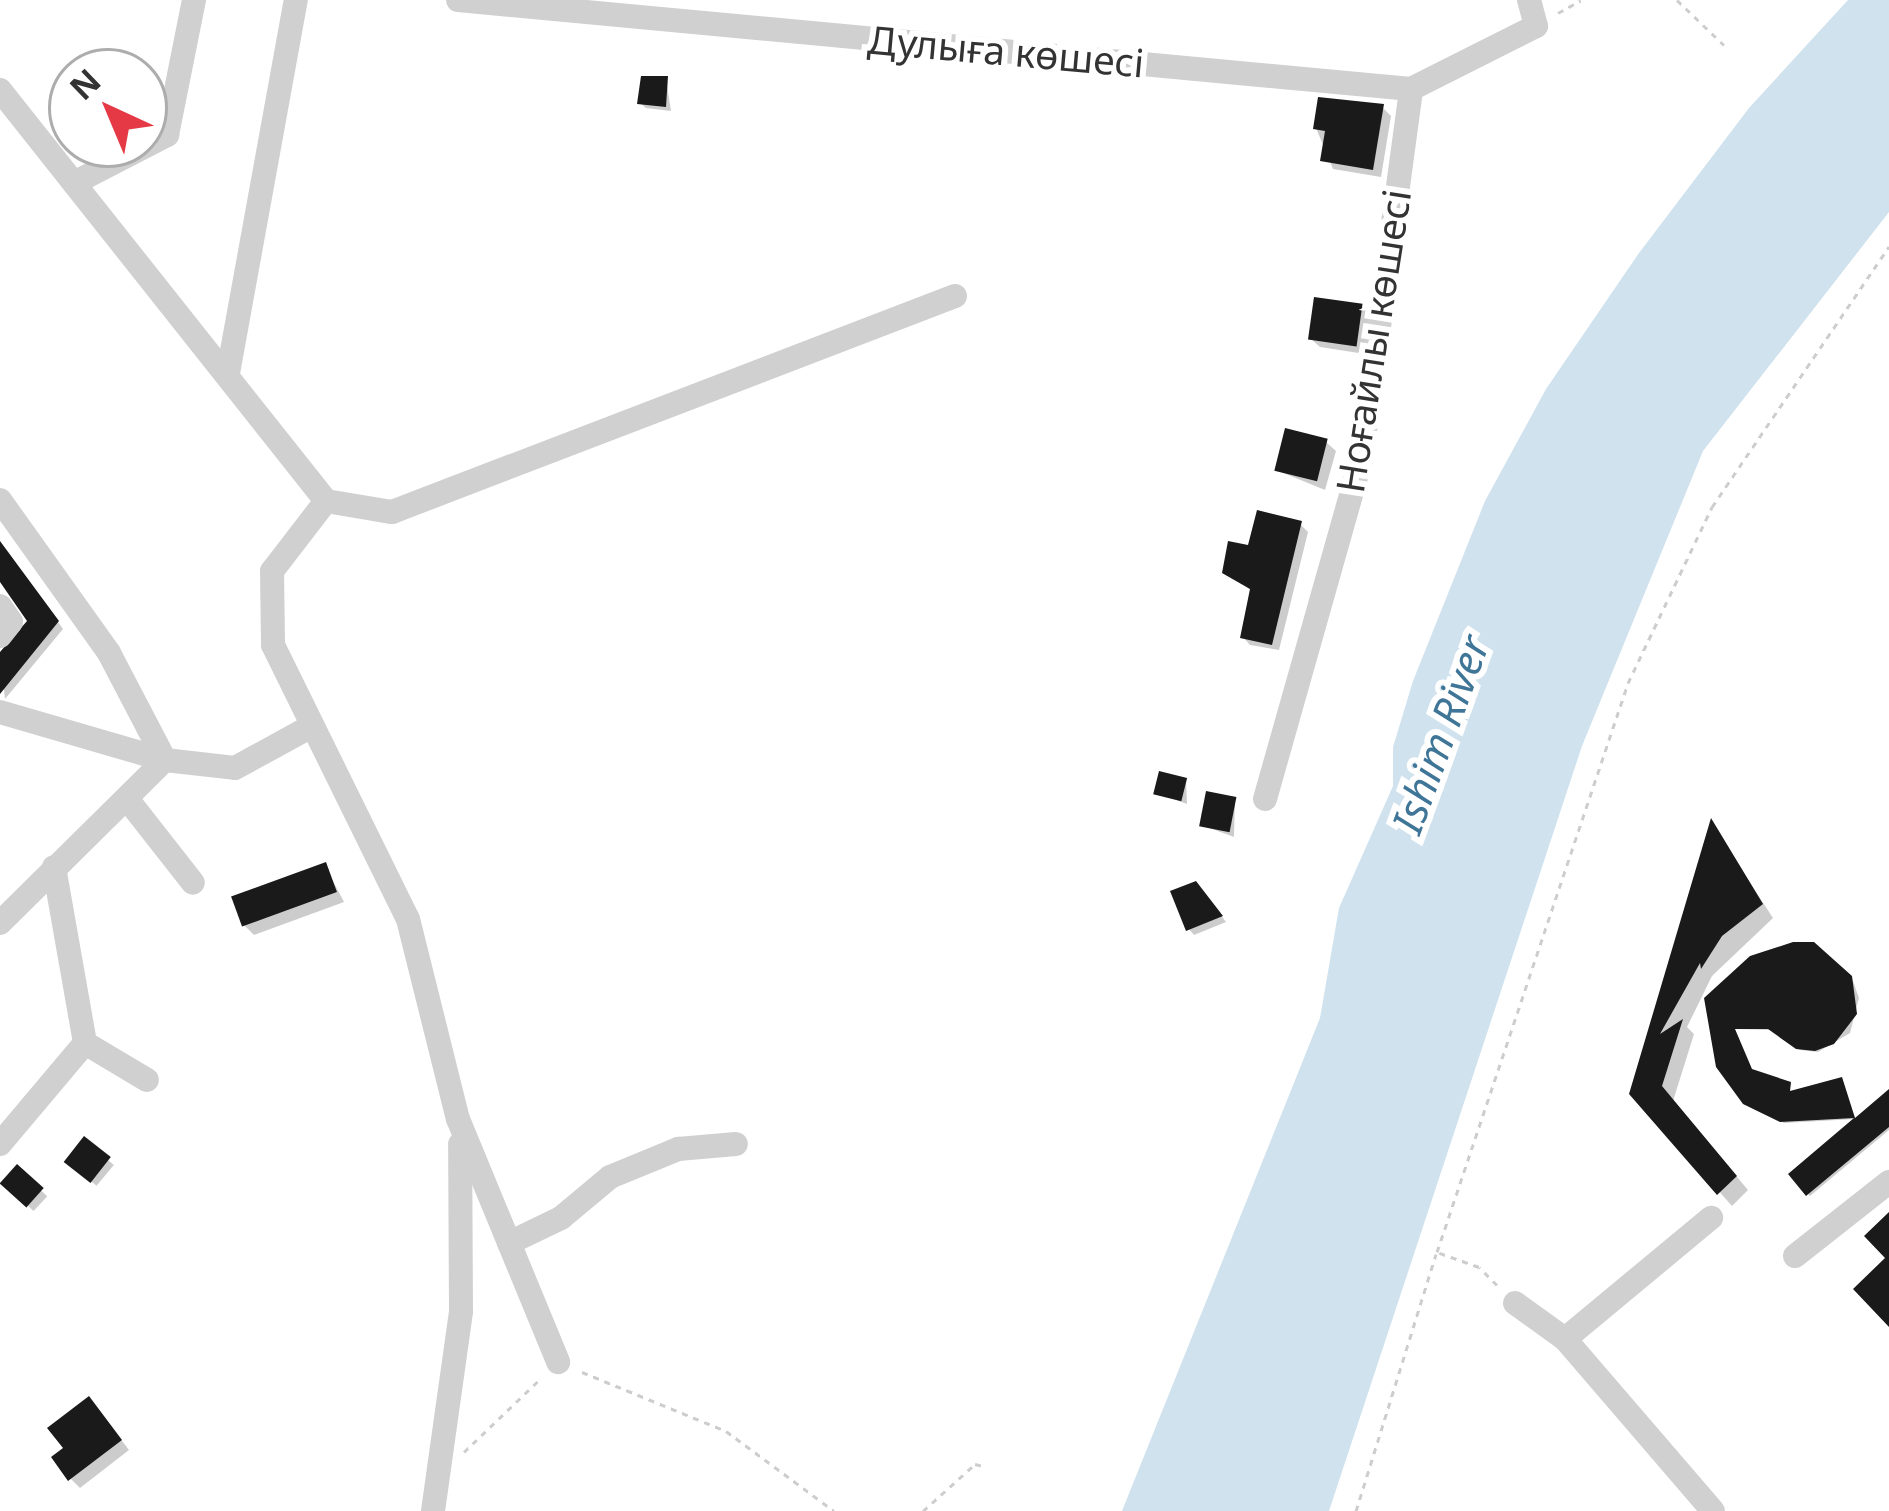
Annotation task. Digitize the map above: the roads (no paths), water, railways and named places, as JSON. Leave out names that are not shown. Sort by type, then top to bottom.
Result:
[{"type":"street","points":[[74,182],[167,135],[194,0]]},
{"type":"street","points":[[228,373],[296,0]]},
{"type":"street","name":"Дулыға көшесі","points":[[458,0],[1411,89]]},
{"type":"street","points":[[1411,89],[1536,26],[1529,0]]},
{"type":"street","name":"Ноғайлы көшесі","points":[[1265,800],[1361,460],[1411,89]]},
{"type":"street","points":[[0,90],[326,501],[392,512],[956,296]]},
{"type":"street","points":[[0,500],[109,653],[165,760]]},
{"type":"street","points":[[326,501],[272,571],[273,645],[308,728],[408,919],[458,1119],[558,1362]]},
{"type":"street","points":[[0,605],[11,622],[0,636]]},
{"type":"street","points":[[0,712],[165,760],[235,768],[308,728]]},
{"type":"street","points":[[0,923],[165,760]]},
{"type":"street","points":[[128,800],[193,883]]},
{"type":"street","points":[[54,868],[85,1042],[147,1080]]},
{"type":"street","points":[[0,1144],[85,1042]]},
{"type":"street","points":[[433,1511],[461,1310],[458,1119]]},
{"type":"street","points":[[509,1243],[561,1218],[610,1177],[678,1149],[736,1144]]},
{"type":"street","points":[[1795,1256],[1889,1182]]},
{"type":"street","points":[[1565,1339],[1712,1219]]},
{"type":"street","points":[[1516,1303],[1565,1339],[1713,1511]]},
{"type":"water","name":"Ishim River","points":[[1848,0],[1889,0],[1889,212],[1703,451],[1582,746],[1329,1511],[1122,1511],[1320,1018],[1339,908],[1393,786],[1393,747],[1413,681],[1485,501],[1546,389],[1639,253],[1749,108]]}]
